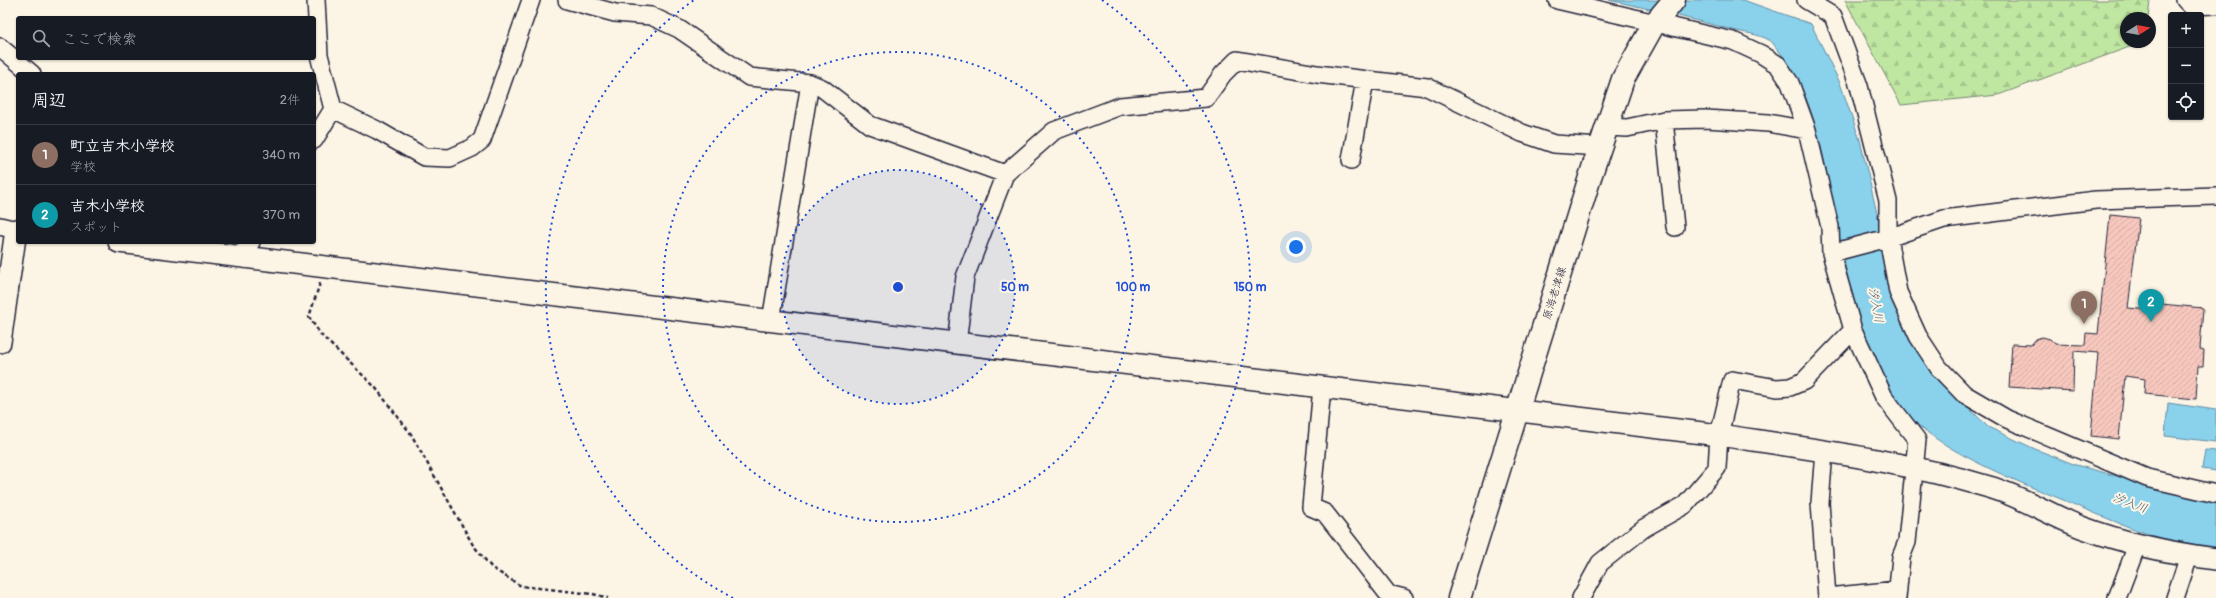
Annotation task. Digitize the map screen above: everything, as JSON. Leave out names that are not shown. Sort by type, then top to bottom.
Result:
[{"type":"main road","name":"原海老津線","points":[[1459,598],[1606,126],[1623,79],[1656,21],[1674,0]]},
{"type":"street","points":[[316,0],[319,55],[332,109],[316,137]]},
{"type":"street","points":[[332,109],[377,130],[424,157],[450,158],[472,148],[482,140],[531,0]]},
{"type":"street","points":[[567,0],[615,13],[651,16],[679,29],[749,77],[810,83],[822,88],[870,125],[1005,174]]},
{"type":"street","points":[[1557,0],[1656,21],[1733,41],[1761,54],[1778,65],[1790,83],[1807,130],[1830,227],[1831,253],[1853,330],[1884,397],[1917,440],[1907,542],[1901,557],[1898,594],[1827,597],[1820,503],[1824,451]]},
{"type":"street","points":[[1806,0],[1833,16],[1859,86],[1888,201],[1886,239],[1898,292],[1918,336],[1935,363],[1964,394],[2007,419],[2148,478],[2216,494]]},
{"type":"street","points":[[2185,0],[2191,6],[2216,5]]},
{"type":"street","points":[[0,46],[30,72]]},
{"type":"street","points":[[957,344],[965,277],[1005,174],[1054,131],[1120,106],[1206,98],[1223,74],[1237,60],[1317,74],[1427,87],[1522,133],[1554,144],[1600,147]]},
{"type":"street","points":[[1351,160],[1365,80]]},
{"type":"street","points":[[771,321],[810,83]]},
{"type":"street","points":[[1606,126],[1627,128],[1664,120],[1706,119],[1768,123],[1807,130]]},
{"type":"street","points":[[1664,120],[1675,226]]},
{"type":"street","points":[[1831,253],[1886,239],[1952,218],[2096,200],[2216,196]]},
{"type":"street","points":[[0,342],[11,229]]},
{"type":"street","points":[[161,244],[246,249],[324,268],[1718,435],[1824,451],[1914,466],[1991,487],[2080,526],[2138,545],[2189,556],[2216,559]]},
{"type":"street","points":[[1581,598],[1600,563],[1644,528],[1685,505],[1717,468],[1718,435],[1732,380],[1777,388],[1790,386],[1804,381],[1853,330]]},
{"type":"street","points":[[1322,387],[1311,507],[1325,513],[1388,594],[1404,598]]},
{"type":"street","points":[[2116,598],[2138,545]]},
{"type":"street","points":[[2175,598],[2189,556]]},
{"type":"path","points":[[324,268],[310,317],[321,335],[375,388],[411,434],[473,545],[492,568],[520,586],[593,594],[608,598]]},
{"type":"green space","points":[[1845,0],[2150,0],[2149,12],[2120,12],[2120,48],[2127,48],[1998,95],[1901,105]]},
{"type":"water","name":"汐入川","points":[[1609,0],[1743,0],[1811,24],[1840,83],[1860,140],[1884,244],[1941,380],[1988,427],[2035,449],[2076,465],[2216,503],[2216,550],[2175,542],[2134,529],[2021,483],[1962,455],[1928,433],[1915,422],[1900,405],[1887,386],[1868,345],[1860,323],[1843,257],[1828,176],[1814,120],[1793,70],[1772,43],[1761,36]]},
{"type":"water","points":[[2168,403],[2216,410],[2216,442],[2165,436]]},
{"type":"water","points":[[2205,450],[2216,451],[2216,471],[2202,469]]},
{"type":"building","points":[[2110,215],[2139,218],[2128,308],[2150,310],[2151,303],[2203,308],[2200,349],[2204,350],[2203,366],[2198,366],[2196,399],[2144,394],[2145,379],[2125,376],[2119,439],[2091,436],[2098,353],[2074,351],[2073,391],[2009,387],[2012,344],[2031,345],[2036,339],[2042,337],[2050,339],[2055,344],[2085,345],[2086,333],[2098,334]]},
{"type":"place","name":"吉木小学校","points":[[2151,322]]},
{"type":"place","name":"町立吉木小学校","points":[[2084,324]]}]
